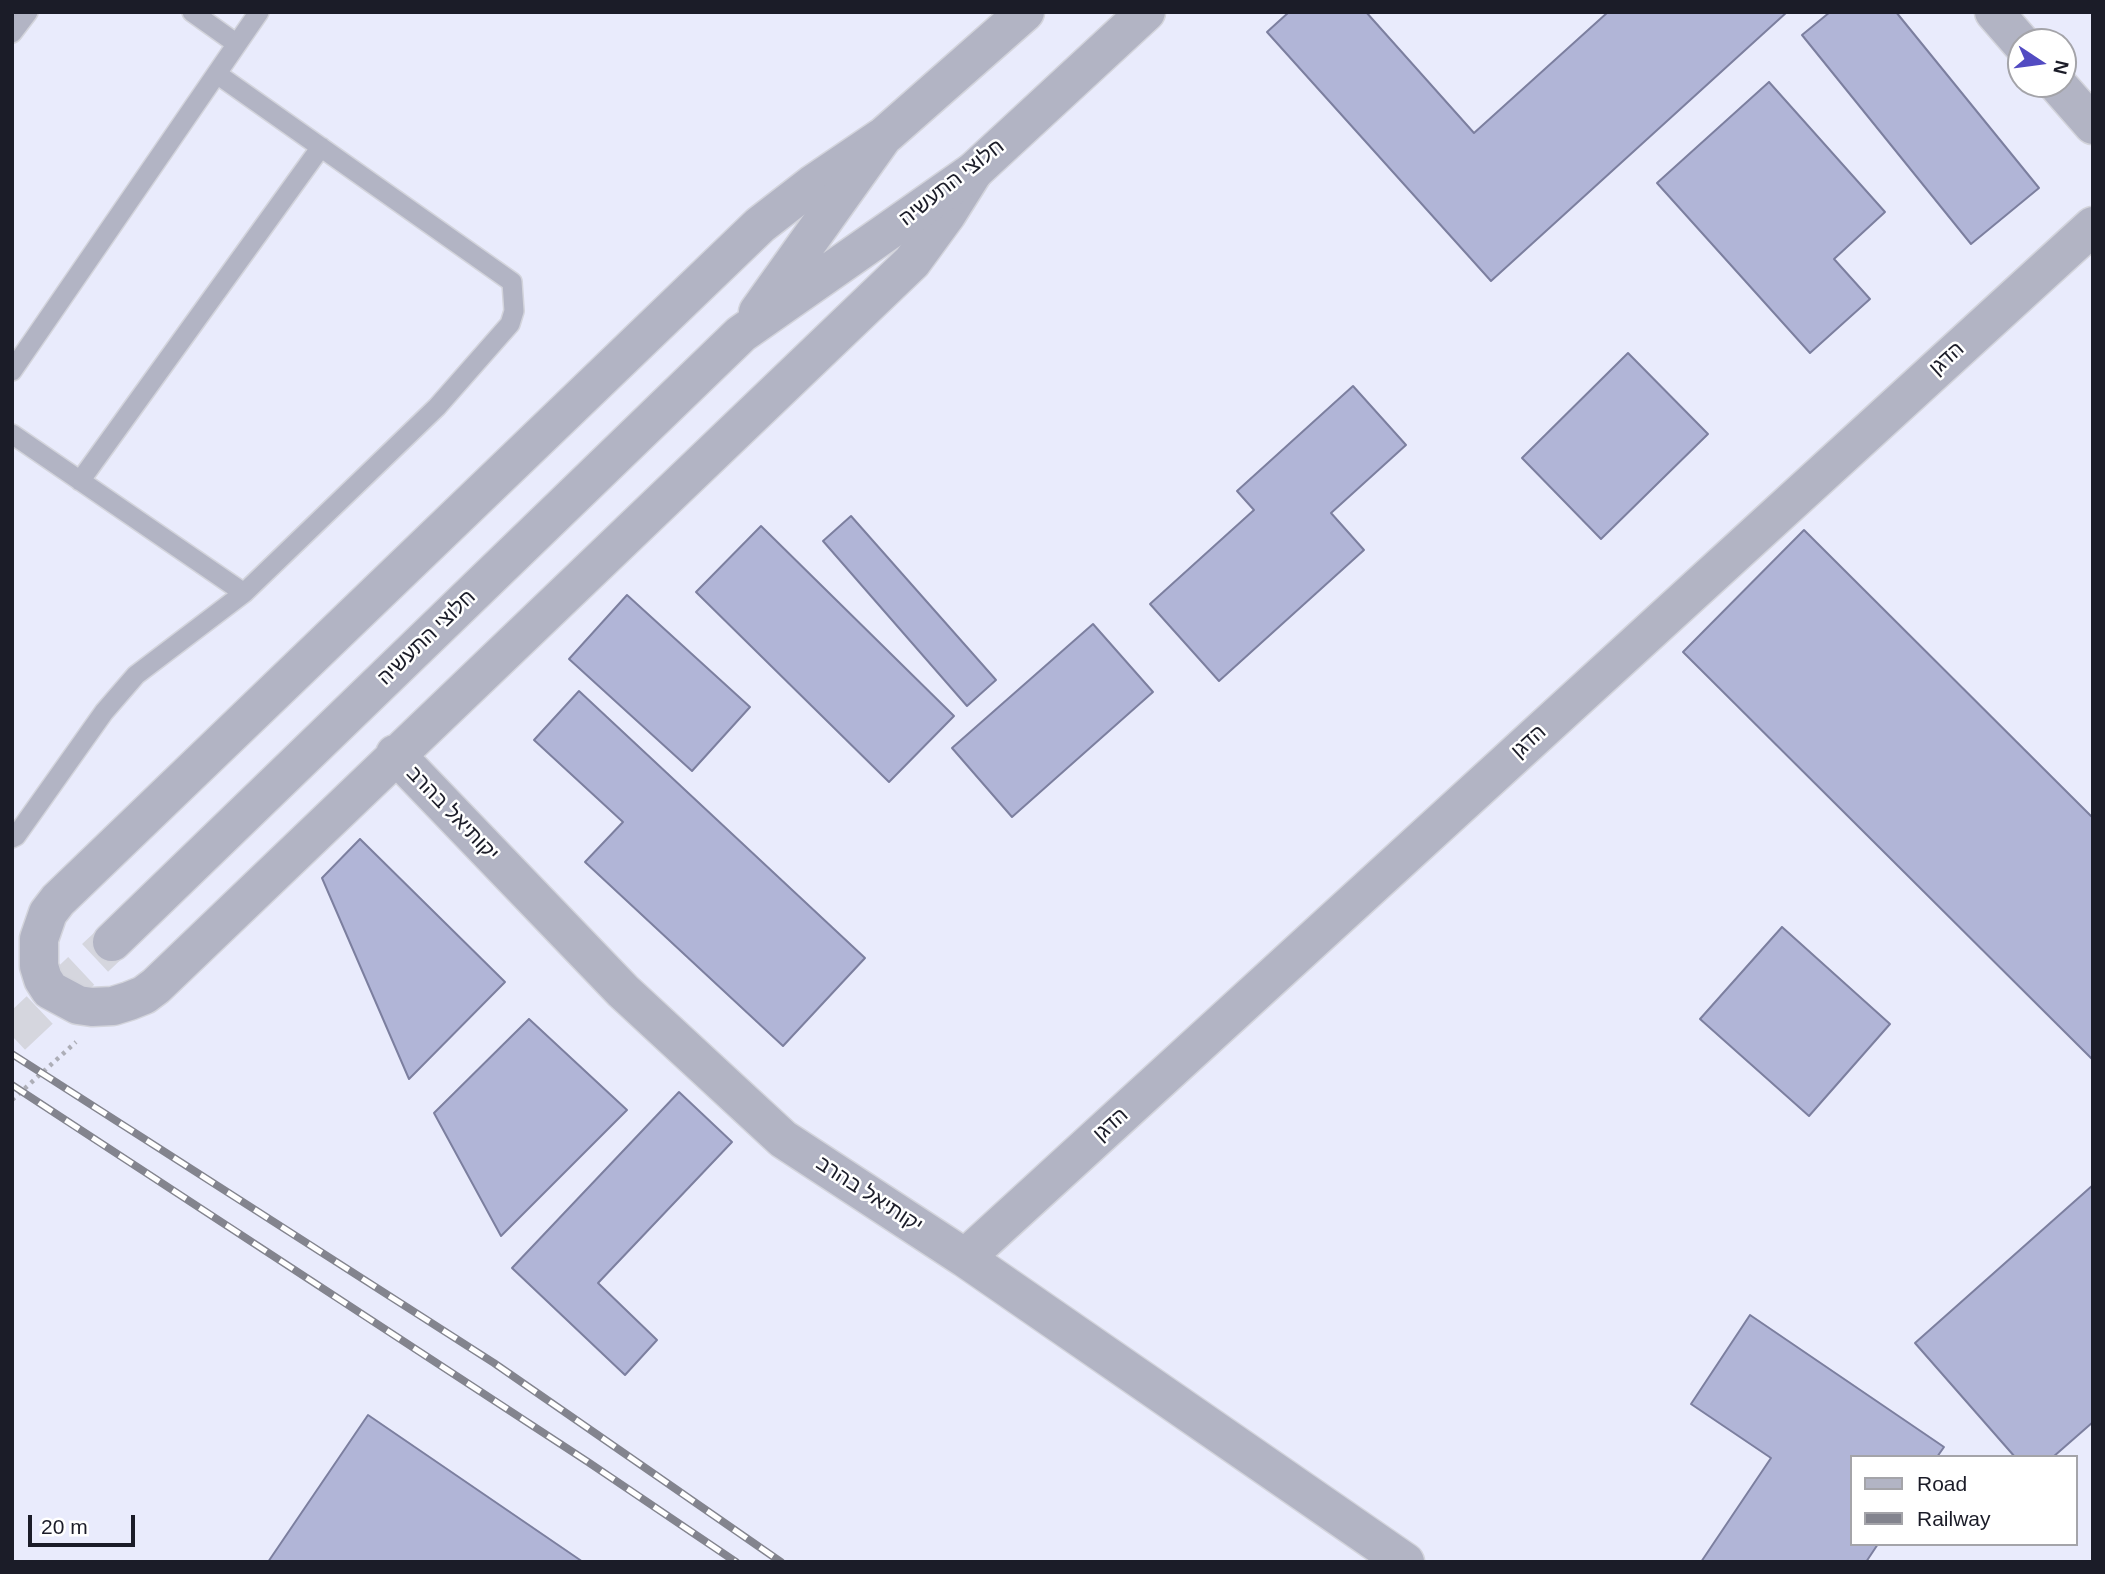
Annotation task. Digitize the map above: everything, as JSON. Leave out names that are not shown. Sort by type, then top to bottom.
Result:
[{"type":"street","name":"חלוצי התעשיה","points":[[113,942],[741,334],[974,172],[1146,12]]},
{"type":"street","points":[[1994,12],[2008,28]]},
{"type":"street","name":"חלוצי התעשיה","points":[[741,334],[883,137],[1019,14]]},
{"type":"street","points":[[2069,98],[2093,125]]},
{"type":"street","points":[[883,137],[813,184],[760,225],[58,900],[48,913],[39,939],[39,966],[50,990],[78,1005],[92,1007],[113,1006],[144,995],[156,986],[395,754],[912,262],[974,172]]},
{"type":"street","name":"הדגן","points":[[965,1258],[2093,226]]},
{"type":"street","name":"יקותיאל בהרב","points":[[395,754],[623,991],[783,1139],[965,1258],[1405,1562]]},
{"type":"lane","points":[[12,33],[28,12]]},
{"type":"lane","points":[[192,12],[237,44]]},
{"type":"lane","points":[[12,372],[259,12]]},
{"type":"lane","points":[[12,838],[104,712],[136,675],[244,593],[438,407],[510,324],[514,311],[512,282],[217,74]]},
{"type":"lane","points":[[80,481],[321,147]]},
{"type":"lane","points":[[12,434],[244,593]]},
{"type":"path","points":[[12,1100],[113,1006]]},
{"type":"shaded area","points":[[12,12],[2093,12],[2093,1562],[12,1562]]},
{"type":"building","points":[[1289,12],[1366,12],[1474,133],[1608,12],[1787,12],[1491,281],[1267,32]]},
{"type":"building","points":[[1830,12],[1896,12],[2039,188],[1971,244],[1802,35]]},
{"type":"building","points":[[1769,82],[1885,212],[1834,259],[1870,299],[1810,353],[1657,183]]},
{"type":"building","points":[[1628,353],[1708,434],[1601,539],[1522,458]]},
{"type":"building","points":[[1353,386],[1406,445],[1331,513],[1364,550],[1219,681],[1150,604],[1254,510],[1237,491]]},
{"type":"building","points":[[851,516],[996,680],[967,706],[823,541]]},
{"type":"building","points":[[761,526],[954,716],[889,782],[696,592]]},
{"type":"building","points":[[1804,530],[2093,818],[2093,1060],[1683,652]]},
{"type":"building","points":[[627,595],[750,707],[692,771],[569,659]]},
{"type":"building","points":[[1093,624],[1153,692],[1012,817],[952,748]]},
{"type":"building","points":[[579,691],[865,958],[783,1046],[585,862],[623,822],[534,740]]},
{"type":"building","points":[[360,839],[505,982],[409,1079],[322,878]]},
{"type":"building","points":[[1782,927],[1890,1024],[1809,1116],[1700,1019]]},
{"type":"building","points":[[529,1019],[627,1110],[501,1236],[434,1113]]},
{"type":"building","points":[[679,1092],[732,1142],[598,1283],[657,1340],[625,1375],[512,1268]]},
{"type":"building","points":[[2093,1185],[2093,1422],[2055,1455],[2013,1455],[1915,1343]]},
{"type":"building","points":[[1750,1315],[1944,1447],[1938,1455],[1850,1455],[1850,1546],[1877,1546],[1866,1562],[1701,1562],[1771,1458],[1691,1404]]},
{"type":"building","points":[[368,1415],[583,1562],[268,1562]]},
{"type":"tunnel","points":[[12,1036],[112,942]]},
{"type":"railway","points":[[12,1054],[494,1363],[781,1562]]},
{"type":"railway","points":[[12,1085],[736,1562]]}]
